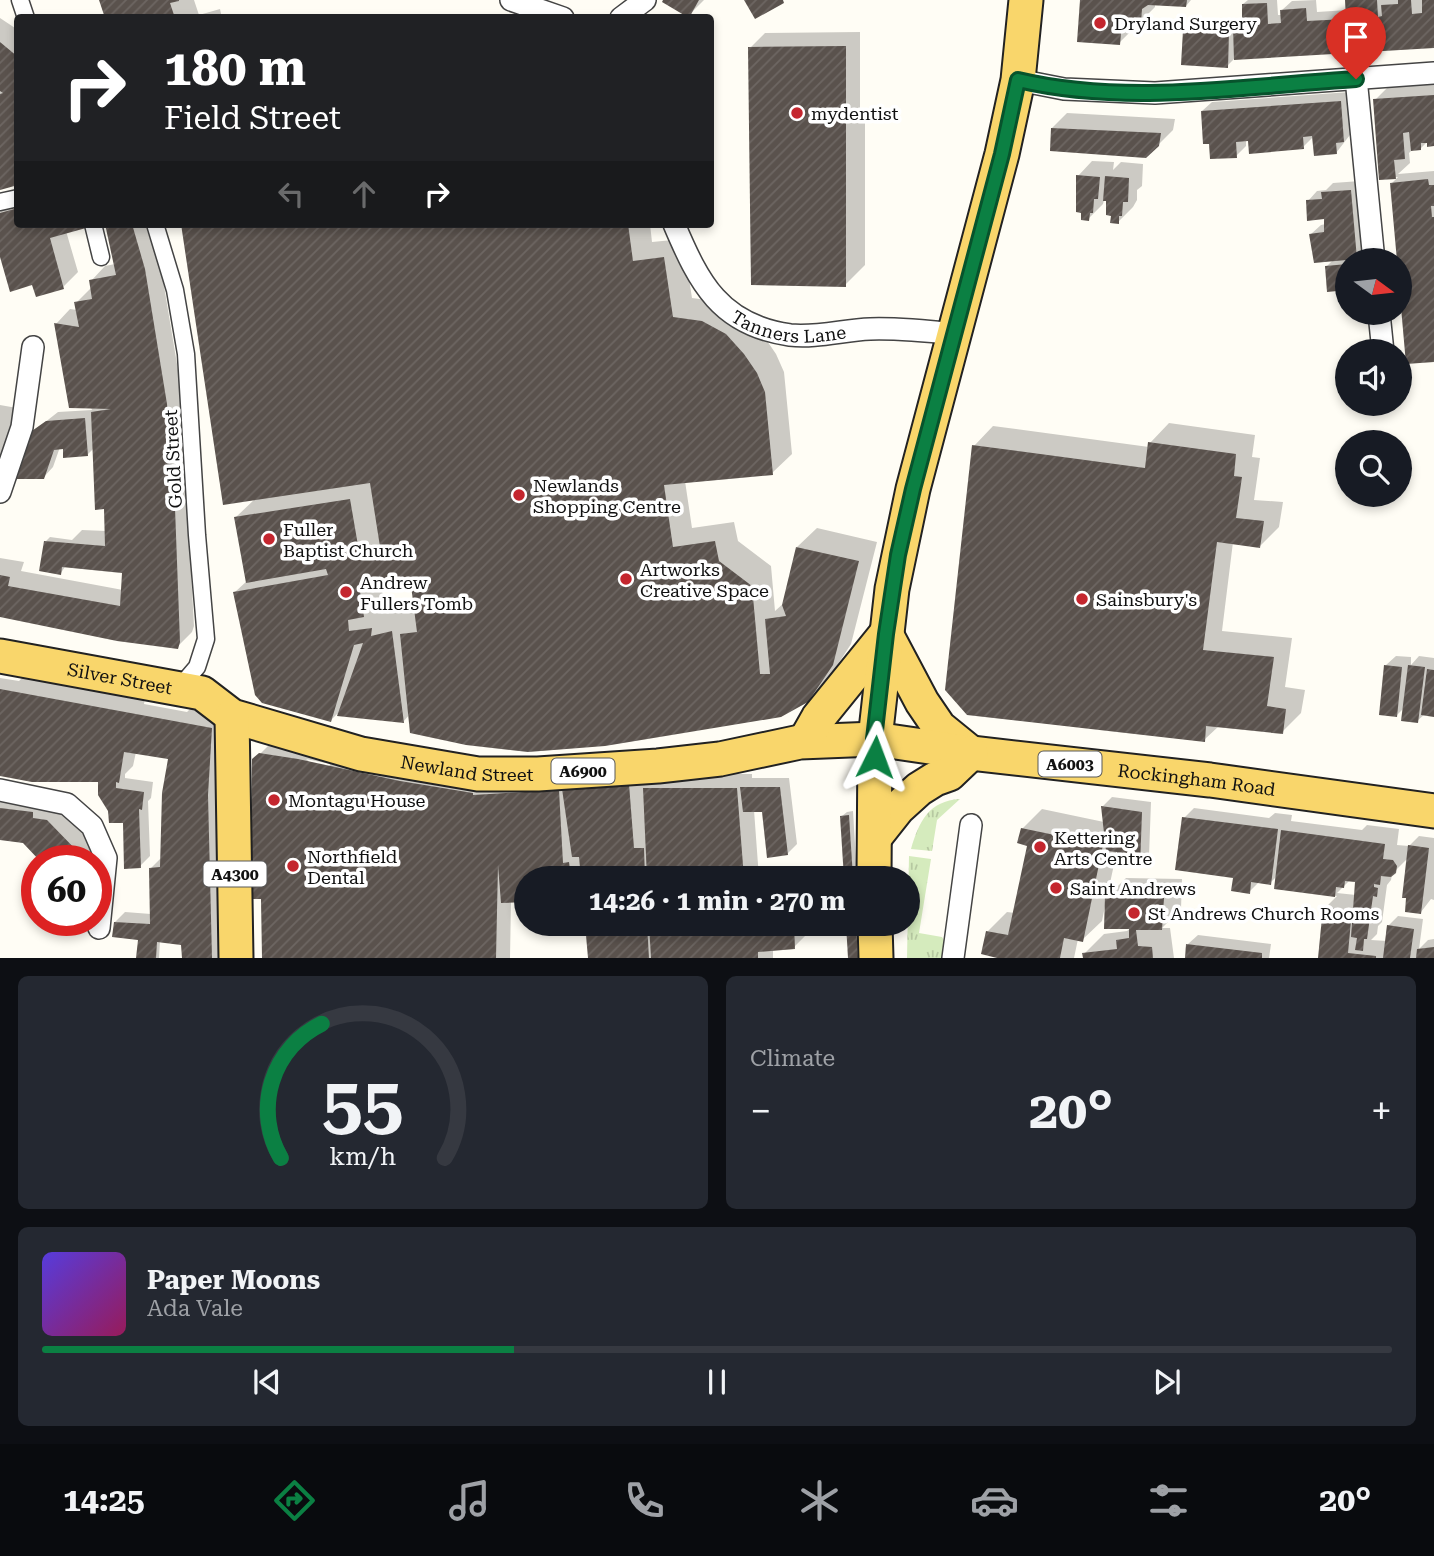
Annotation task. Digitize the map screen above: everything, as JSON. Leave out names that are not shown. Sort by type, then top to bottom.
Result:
[{"type":"main road","points":[[874,866],[874,739],[892,589],[913,489],[1002,154],[1018,80],[1026,0]]},
{"type":"main road","points":[[819,741],[818,718],[886,634]]},
{"type":"main road","points":[[874,837],[898,807],[919,789],[949,774],[971,753],[939,727],[922,702],[886,634]]},
{"type":"main road","name":"Silver Street","points":[[0,656],[202,693],[232,730]]},
{"type":"main road","name":"Newland Street","points":[[232,730],[478,774],[538,774],[658,766],[720,759],[819,741],[874,739]]},
{"type":"main road","name":"A4300","points":[[232,730],[236,957]]},
{"type":"main road","name":"Rockingham Road","points":[[874,739],[971,753],[1210,780],[1434,811]]},
{"type":"main road","points":[[875,936],[876,957]]},
{"type":"street","points":[[511,0],[551,14]]},
{"type":"street","points":[[626,14],[645,0]]},
{"type":"street","points":[[1018,80],[1064,89],[1154,93],[1434,73]]},
{"type":"street","points":[[1356,79],[1373,248]]},
{"type":"street","points":[[94,228],[101,257]]},
{"type":"street","name":"Gold Street","points":[[156,228],[175,290],[186,354],[206,639],[197,667],[179,688]]},
{"type":"street","name":"Tanners Lane","points":[[676,228],[694,271],[718,303],[750,324],[791,335],[870,329],[955,334]]},
{"type":"street","points":[[0,492],[22,427],[33,347]]},
{"type":"street","points":[[0,790],[67,804],[92,826],[100,845]]},
{"type":"street","points":[[953,957],[971,825]]},
{"type":"green space","points":[[960,799],[937,820],[932,851],[911,849],[927,814],[940,804]]},
{"type":"green space","points":[[909,856],[931,859],[920,927],[920,866],[909,866]]},
{"type":"green space","points":[[920,933],[942,937],[946,944],[945,958],[907,958],[907,936],[920,936]]},
{"type":"building","points":[[99,0],[179,0],[170,3],[174,14],[104,14]]},
{"type":"building","points":[[699,0],[691,14],[682,14],[662,2]]},
{"type":"building","points":[[744,0],[783,0],[784,3],[755,19]]},
{"type":"building","name":"Dryland Surgery","points":[[1080,0],[1187,0],[1186,7],[1148,5],[1142,9],[1141,23],[1122,22],[1120,45],[1077,42]]},
{"type":"building","points":[[1345,0],[1377,0],[1378,17],[1382,16],[1381,5],[1398,4],[1398,0],[1411,0],[1412,14],[1422,13],[1422,0],[1434,0],[1434,48],[1234,60],[1233,26],[1242,26],[1242,4],[1267,3],[1268,24],[1281,23],[1280,10],[1306,8],[1307,21],[1346,19]]},
{"type":"building","points":[[1183,30],[1229,32],[1228,68],[1181,65]]},
{"type":"building","points":[[0,42],[14,54],[14,186],[0,190],[0,94],[3,93],[0,91]]},
{"type":"building","points":[[846,46],[846,287],[751,285],[748,47]]},
{"type":"building","points":[[1434,95],[1434,146],[1427,147],[1427,143],[1421,143],[1421,150],[1411,151],[1409,132],[1403,133],[1405,159],[1394,160],[1396,179],[1379,180],[1373,99]]},
{"type":"building","points":[[1341,101],[1344,142],[1336,143],[1337,154],[1314,156],[1312,136],[1303,137],[1304,149],[1249,154],[1248,141],[1236,142],[1237,158],[1210,159],[1209,144],[1203,144],[1201,111]]},
{"type":"building","points":[[1051,128],[1161,133],[1159,146],[1146,158],[1050,151]]},
{"type":"building","points":[[1076,175],[1100,177],[1098,199],[1094,199],[1093,213],[1090,213],[1089,221],[1081,220],[1081,213],[1076,212]]},
{"type":"building","points":[[1105,176],[1129,178],[1128,202],[1123,202],[1119,224],[1110,223],[1111,216],[1106,215],[1106,201],[1103,201]]},
{"type":"building","points":[[1428,179],[1429,185],[1434,185],[1434,206],[1431,206],[1434,217],[1434,362],[1412,364],[1412,339],[1404,339],[1403,326],[1412,326],[1412,248],[1396,248],[1390,183]]},
{"type":"building","points":[[1351,190],[1356,248],[1335,248],[1335,261],[1314,263],[1309,234],[1324,232],[1324,219],[1307,221],[1306,200],[1322,199],[1321,192]]},
{"type":"building","points":[[14,209],[14,228],[86,228],[50,238],[64,289],[36,297],[32,285],[10,292],[0,257],[0,213]]},
{"type":"building","points":[[106,228],[133,228],[145,269],[167,404],[175,508],[180,642],[178,649],[117,641],[0,617],[0,575],[10,577],[8,586],[120,606],[122,573],[62,567],[61,575],[39,571],[44,541],[105,546],[104,509],[95,510],[91,412],[111,409],[69,408],[54,323],[79,327],[74,302],[92,299],[89,280],[116,275]]},
{"type":"building","name":"Newlands Shopping Centre","points":[[182,228],[629,228],[633,261],[664,257],[673,317],[702,321],[726,334],[757,373],[765,392],[773,475],[664,485],[673,547],[715,541],[719,561],[752,586],[760,674],[770,674],[765,619],[786,616],[782,605],[796,547],[859,561],[833,665],[808,702],[781,717],[605,746],[528,752],[466,745],[410,733],[400,634],[417,632],[410,578],[359,585],[364,617],[348,620],[349,631],[372,628],[371,636],[392,631],[404,723],[337,716],[363,643],[354,645],[331,722],[262,703],[255,695],[233,592],[328,575],[326,569],[246,583],[234,517],[350,499],[360,557],[381,553],[370,483],[223,505]]},
{"type":"building","points":[[1335,265],[1335,291],[1327,292],[1325,266]]},
{"type":"building","points":[[85,418],[88,456],[63,458],[63,449],[54,450],[44,479],[13,479],[29,433],[46,421]]},
{"type":"building","name":"Sainsbury's","points":[[1148,442],[1236,454],[1234,476],[1242,477],[1236,518],[1264,521],[1260,548],[1217,542],[1203,650],[1274,657],[1267,706],[1286,709],[1283,734],[1206,726],[1205,742],[967,715],[945,690],[972,445],[1145,468]]},
{"type":"building","points":[[1384,665],[1402,667],[1397,717],[1379,715]]},
{"type":"building","points":[[1408,665],[1425,667],[1418,723],[1401,721]]},
{"type":"building","points":[[1427,669],[1434,670],[1434,717],[1421,715]]},
{"type":"building","points":[[0,689],[212,728],[208,795],[212,958],[182,958],[181,945],[157,942],[156,958],[136,958],[138,940],[112,937],[114,922],[150,924],[149,868],[160,867],[162,793],[168,759],[124,752],[116,788],[144,792],[142,810],[139,809],[141,868],[124,869],[123,823],[109,823],[108,811],[98,795],[98,782],[32,782],[0,776]]},
{"type":"building","points":[[259,753],[298,759],[473,795],[559,790],[563,863],[569,862],[570,866],[514,866],[514,902],[501,903],[498,865],[496,958],[262,958],[261,899],[253,899],[252,759]]},
{"type":"building","points":[[629,784],[634,848],[644,848],[645,866],[580,866],[579,857],[572,857],[562,789]]},
{"type":"building","points":[[740,787],[780,787],[788,855],[767,858],[762,812],[743,812]]},
{"type":"building","points":[[643,788],[737,788],[743,866],[646,866]]},
{"type":"building","points":[[1101,806],[1142,812],[1140,867],[1118,866],[1117,852],[1106,851]]},
{"type":"building","points":[[0,808],[33,812],[33,818],[47,820],[71,845],[25,845],[0,840]]},
{"type":"building","points":[[849,815],[852,866],[843,866],[840,816]]},
{"type":"building","points":[[1182,817],[1278,829],[1271,885],[1251,882],[1250,894],[1231,891],[1233,878],[1175,870]]},
{"type":"building","name":"Saint Andrews","points":[[1021,828],[1103,845],[1083,942],[1064,938],[1060,958],[997,958],[981,954],[986,931],[1008,935],[1027,846],[1017,843]]},
{"type":"building","points":[[1281,830],[1385,844],[1383,859],[1393,860],[1397,866],[1396,873],[1391,877],[1381,876],[1380,885],[1374,884],[1374,887],[1378,888],[1377,897],[1373,896],[1363,951],[1355,950],[1357,938],[1351,937],[1355,882],[1345,881],[1344,888],[1336,887],[1335,897],[1274,889]]},
{"type":"building","points":[[1408,845],[1429,848],[1421,914],[1405,912],[1406,898],[1402,898]]},
{"type":"building","name":"St Andrews Church Rooms","points":[[1105,896],[1164,898],[1162,930],[1136,930],[1138,946],[1152,947],[1153,958],[1083,958],[1082,953],[1117,949],[1116,940],[1129,938],[1129,929],[1104,929]]},
{"type":"building","points":[[1323,907],[1352,910],[1348,953],[1376,958],[1318,958]]},
{"type":"building","points":[[1387,925],[1414,929],[1410,958],[1383,958]]},
{"type":"building","points":[[586,936],[648,936],[649,958],[588,958]]},
{"type":"building","points":[[650,936],[794,936],[795,949],[758,952],[758,958],[651,958]]},
{"type":"building","points":[[847,936],[857,936],[858,958],[848,958]]},
{"type":"building","points":[[1186,944],[1262,953],[1262,958],[1185,958]]},
{"type":"building","points":[[1434,947],[1434,958],[1416,958],[1417,949]]},
{"type":"place","name":"Dryland Surgery","points":[[1100,23]]},
{"type":"place","name":"mydentist","points":[[797,113]]},
{"type":"place","name":"Newlands Shopping Centre","points":[[519,495]]},
{"type":"place","name":"Fuller Baptist Church","points":[[269,539]]},
{"type":"place","name":"Artworks Creative Space","points":[[626,579]]},
{"type":"place","name":"Andrew Fullers Tomb","points":[[346,592]]},
{"type":"place","name":"Sainsbury's","points":[[1082,599]]},
{"type":"place","name":"Montagu House","points":[[274,800]]},
{"type":"place","name":"Kettering Arts Centre","points":[[1040,847]]},
{"type":"place","name":"Northfield Dental","points":[[293,866]]},
{"type":"place","name":"Saint Andrews","points":[[1056,888]]},
{"type":"place","name":"St Andrews Church Rooms","points":[[1134,913]]},
{"type":"route","points":[[875,757],[874,739],[898,555],[1002,154],[1018,80],[1064,89],[1154,93],[1356,79]]}]
